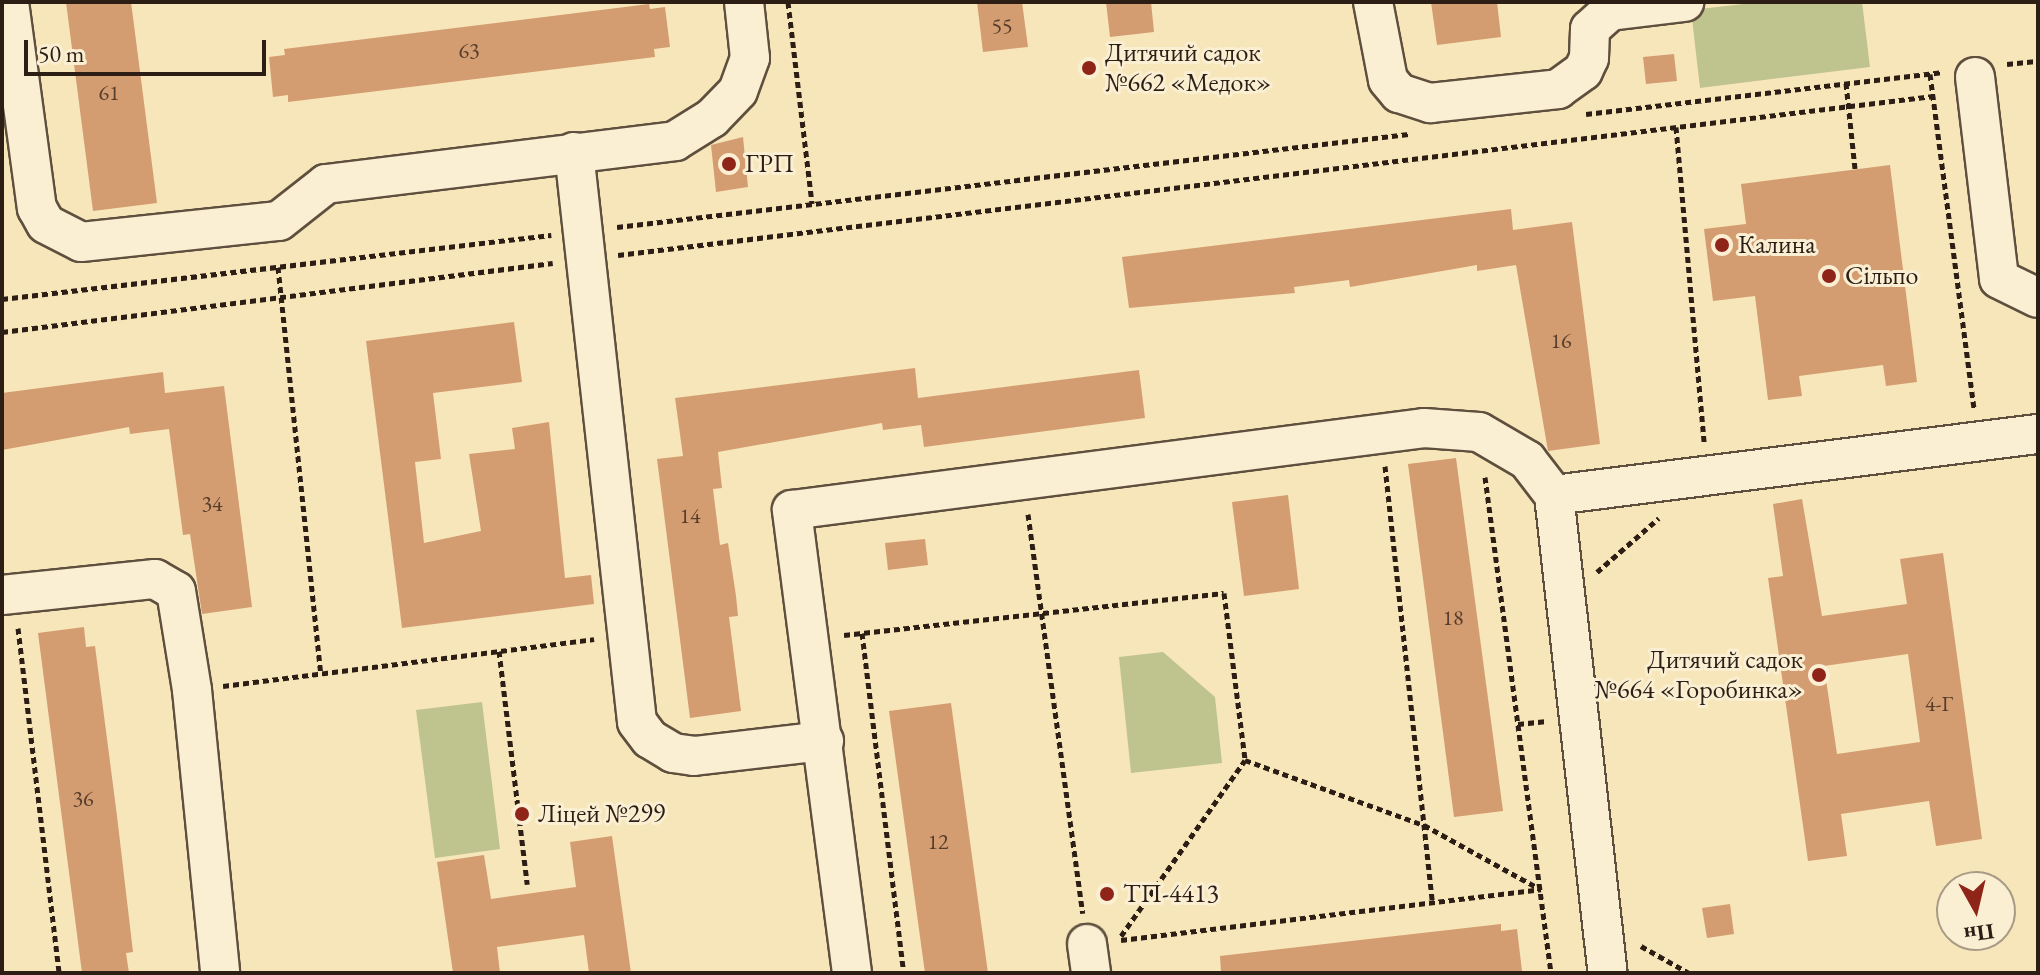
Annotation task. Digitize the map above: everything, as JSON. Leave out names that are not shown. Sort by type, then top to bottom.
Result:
[{"type":"lane","points":[[9,2],[37,208],[46,224],[81,242],[279,221],[326,184],[675,141],[712,118],[738,91],[750,58],[744,2]]},
{"type":"lane","points":[[1373,2],[1388,80],[1399,93],[1430,103],[1558,89],[1583,71],[1590,29],[1610,7],[1684,2]]},
{"type":"lane","points":[[1973,71],[1999,279],[2038,298]]},
{"type":"lane","points":[[574,152],[637,722],[650,739],[673,753],[694,756],[824,741]]},
{"type":"lane","points":[[852,973],[792,510],[1424,428],[1479,432],[1527,460],[1554,495],[1608,973]]},
{"type":"lane","points":[[1554,495],[2038,434]]},
{"type":"lane","points":[[8,595],[167,581],[181,602],[220,973]]},
{"type":"path","points":[[788,2],[812,204]]},
{"type":"path","points":[[1580,115],[2038,61]]},
{"type":"path","points":[[1930,73],[1978,442]]},
{"type":"path","points":[[1846,83],[1855,169]]},
{"type":"path","points":[[2,299],[278,267],[584,245],[1676,127],[1933,96]]},
{"type":"path","points":[[1590,578],[1707,475],[1676,127]]},
{"type":"path","points":[[2,332],[281,296],[812,204],[1423,133]]},
{"type":"path","points":[[278,267],[321,673]]},
{"type":"path","points":[[1479,432],[1551,973]]},
{"type":"path","points":[[1381,434],[1432,902]]},
{"type":"path","points":[[1023,482],[1089,959]]},
{"type":"path","points":[[811,639],[1224,593],[1245,760],[1118,941],[1541,889]]},
{"type":"path","points":[[8,595],[59,973]]},
{"type":"path","points":[[862,633],[904,973]]},
{"type":"path","points":[[192,690],[627,635]]},
{"type":"path","points":[[499,651],[527,884]]},
{"type":"path","points":[[1245,760],[1424,825],[1541,889]]},
{"type":"path","points":[[1631,940],[1689,973]]},
{"type":"green space","points":[[1761,2],[1862,2],[1870,67],[1700,88],[1691,10]]},
{"type":"green space","points":[[1163,652],[1215,697],[1222,763],[1131,773],[1119,657]]},
{"type":"green space","points":[[482,702],[500,849],[435,858],[416,710]]},
{"type":"building","points":[[66,2],[131,2],[157,203],[93,211]]},
{"type":"building","points":[[977,2],[1022,2],[1028,47],[983,52]]},
{"type":"building","points":[[1106,2],[1151,2],[1154,32],[1110,37]]},
{"type":"building","points":[[1431,2],[1497,2],[1501,37],[1437,45]]},
{"type":"building","points":[[649,4],[650,9],[665,7],[670,47],[654,49],[655,57],[288,102],[288,95],[273,97],[269,57],[285,55],[284,49]]},
{"type":"building","points":[[1674,54],[1677,81],[1646,84],[1643,57]]},
{"type":"building","name":"ГРП","points":[[743,137],[748,187],[716,192],[711,145]]},
{"type":"building","points":[[1890,165],[1917,382],[1886,386],[1883,365],[1799,376],[1802,396],[1768,400],[1755,296],[1713,301],[1704,229],[1746,224],[1741,184]]},
{"type":"building","points":[[1511,209],[1513,230],[1572,222],[1600,444],[1548,451],[1516,265],[1477,271],[1477,265],[1350,287],[1349,280],[1294,287],[1295,293],[1129,308],[1122,257]]},
{"type":"building","points":[[514,322],[522,382],[433,393],[441,459],[415,462],[424,543],[481,531],[469,454],[515,449],[512,428],[549,422],[565,578],[591,575],[594,604],[402,628],[366,341]]},
{"type":"building","points":[[915,368],[918,398],[1139,370],[1145,418],[924,447],[921,425],[883,430],[882,423],[718,452],[722,488],[713,489],[720,545],[728,543],[736,596],[738,616],[729,617],[741,711],[690,718],[657,459],[683,456],[675,398]]},
{"type":"building","points":[[163,372],[165,393],[224,386],[252,607],[202,614],[190,534],[183,535],[169,429],[130,434],[129,427],[2,450],[2,393]]},
{"type":"building","points":[[1456,458],[1503,811],[1454,817],[1408,464]]},
{"type":"building","points":[[1288,495],[1299,589],[1244,596],[1232,502]]},
{"type":"building","points":[[1802,499],[1822,616],[1907,604],[1900,559],[1943,553],[1982,839],[1936,846],[1929,801],[1841,814],[1847,856],[1808,861],[1768,578],[1783,576],[1773,504]],"holes":[[[1908,654],[1920,742],[1837,754],[1824,666]]]},
{"type":"building","points":[[925,539],[928,565],[888,570],[885,543]]},
{"type":"building","points":[[84,627],[86,647],[95,646],[133,952],[126,953],[129,973],[82,973],[38,633]]},
{"type":"building","points":[[951,703],[988,973],[925,973],[889,711]]},
{"type":"building","points":[[612,836],[631,973],[589,973],[584,935],[497,947],[500,973],[453,973],[437,862],[484,855],[491,899],[576,887],[570,842]]},
{"type":"building","points":[[1730,904],[1734,934],[1707,938],[1702,908]]},
{"type":"building","points":[[1501,924],[1501,931],[1517,929],[1522,971],[1221,973],[1220,956]]},
{"type":"place","name":"Дитячий садок №662 «Медок»","points":[[1089,68]]},
{"type":"place","name":"ГРП","points":[[729,164]]},
{"type":"place","name":"Калина","points":[[1722,245]]},
{"type":"place","name":"Сільпо","points":[[1829,276]]},
{"type":"place","name":"Дитячий садок №664 «Горобинка»","points":[[1819,675]]},
{"type":"place","name":"Ліцей №299","points":[[522,814]]},
{"type":"place","name":"ТП-4413","points":[[1107,894]]}]
